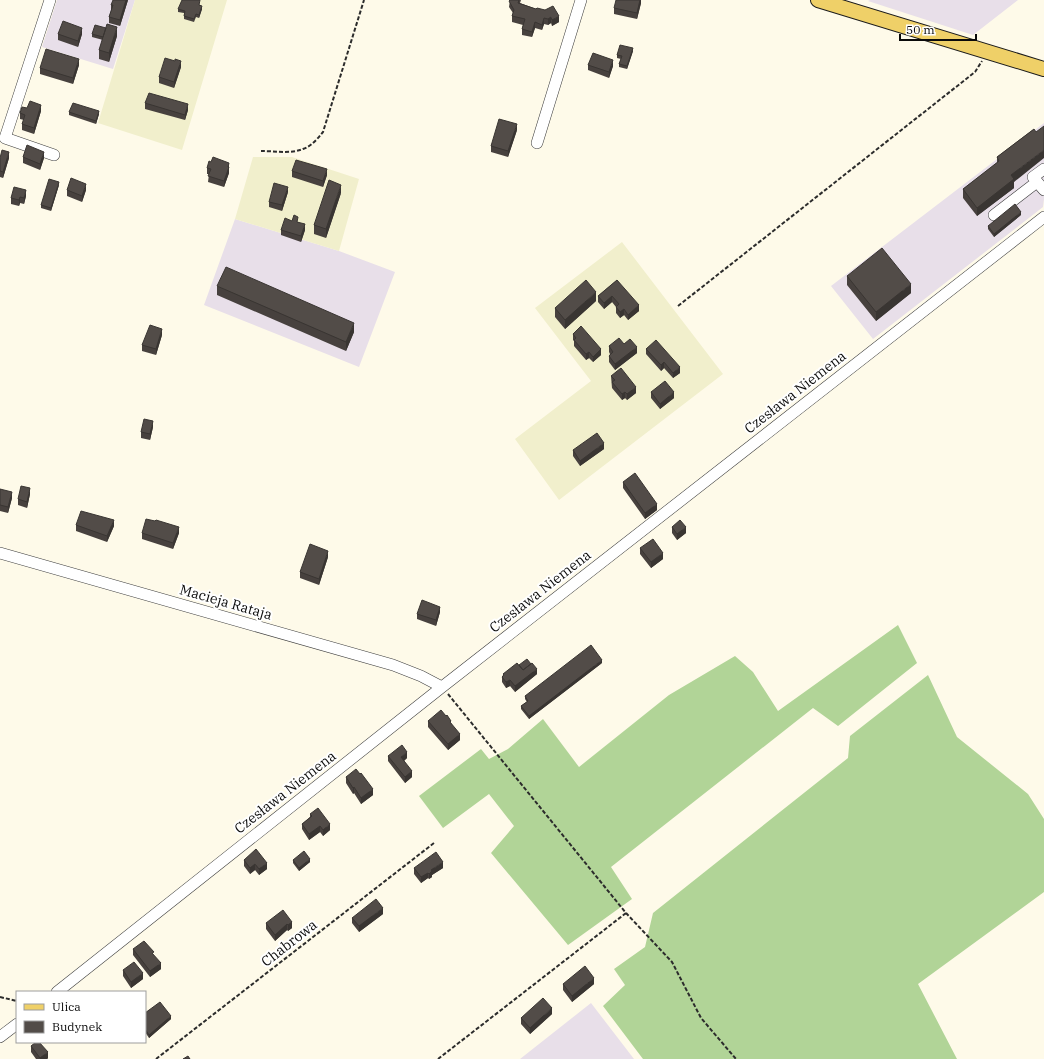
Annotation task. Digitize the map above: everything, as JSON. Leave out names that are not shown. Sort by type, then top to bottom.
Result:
[{"type":"main road","points":[[818,0],[1044,69]]},
{"type":"street","points":[[50,0],[5,138],[54,155]]},
{"type":"street","points":[[537,143],[581,0]]},
{"type":"street","points":[[994,215],[1040,186],[1033,177],[1044,169]]},
{"type":"street","name":"Czesława Niemena","points":[[58,991],[442,686],[1044,217]]},
{"type":"street","name":"Macieja Rataja","points":[[0,553],[393,665],[442,686]]},
{"type":"street","points":[[0,1037],[16,1025]]},
{"type":"path","points":[[261,151],[288,152],[304,149],[324,132],[364,0]]},
{"type":"path","points":[[678,306],[975,72],[982,60],[984,50]]},
{"type":"path","points":[[442,686],[626,913],[672,962],[701,1018],[736,1059]]},
{"type":"path","name":"Chabrowa","points":[[156,1059],[434,842]]},
{"type":"path","points":[[438,1059],[626,913]]},
{"type":"path","points":[[0,996],[16,1001]]},
{"type":"shaded area","points":[[57,0],[135,0],[113,69],[42,47]]},
{"type":"shaded area","points":[[135,0],[227,0],[182,150],[98,123]]},
{"type":"shaded area","points":[[1018,0],[973,35],[868,1]]},
{"type":"shaded area","points":[[1044,123],[1043,207],[873,339],[831,286]]},
{"type":"shaded area","points":[[253,157],[292,157],[359,179],[339,251],[235,219]]},
{"type":"shaded area","points":[[235,219],[339,251],[395,272],[359,367],[204,305]]},
{"type":"shaded area","points":[[622,242],[723,374],[559,500],[515,439],[591,381],[535,308]]},
{"type":"shaded area","points":[[591,1003],[634,1059],[520,1059]]},
{"type":"green space","points":[[898,625],[917,663],[838,726],[813,708],[611,867],[632,899],[568,945],[491,853],[514,826],[489,794],[443,828],[419,796],[481,749],[489,759],[508,749],[543,719],[579,767],[669,695],[735,656],[753,672],[778,711]]},
{"type":"green space","points":[[928,675],[957,737],[1028,794],[1044,819],[1044,892],[918,984],[957,1059],[643,1059],[603,1006],[625,985],[614,969],[645,947],[653,913],[848,758],[850,736]]},
{"type":"building","points":[[113,0],[126,0],[120,20],[109,17]]},
{"type":"building","points":[[182,0],[200,0],[199,5],[202,6],[199,15],[196,14],[194,19],[184,16],[185,11],[178,9]]},
{"type":"building","points":[[519,0],[518,3],[536,9],[545,10],[553,6],[559,16],[552,20],[551,17],[548,19],[544,18],[542,25],[535,22],[532,32],[522,29],[525,19],[512,16],[514,10],[509,1]]},
{"type":"building","points":[[616,0],[640,0],[637,13],[614,8]]},
{"type":"building","points":[[63,21],[82,28],[78,41],[58,34]]},
{"type":"building","points":[[107,24],[117,27],[109,53],[99,50]]},
{"type":"building","points":[[95,25],[106,28],[103,37],[92,34]]},
{"type":"building","points":[[620,45],[633,48],[627,66],[619,64],[622,56],[617,55]]},
{"type":"building","points":[[46,49],[79,59],[73,78],[40,68]]},
{"type":"building","points":[[593,53],[613,60],[609,72],[588,65]]},
{"type":"building","points":[[165,58],[181,61],[174,82],[159,77]]},
{"type":"building","points":[[149,93],[188,104],[185,115],[145,103]]},
{"type":"building","points":[[30,101],[41,105],[34,128],[22,124],[25,115],[20,113],[22,107],[27,108]]},
{"type":"building","points":[[73,103],[99,111],[96,121],[69,112]]},
{"type":"building","points":[[499,119],[517,124],[508,151],[491,146]]},
{"type":"building","points":[[1044,126],[1044,150],[1011,175],[1014,179],[977,208],[963,189],[999,161],[997,157],[1034,129],[1036,132]]},
{"type":"building","points":[[27,145],[44,152],[40,164],[23,157]]},
{"type":"building","points":[[2,150],[9,152],[3,172],[0,171],[0,158]]},
{"type":"building","points":[[213,157],[229,163],[224,181],[208,176],[211,169],[207,168],[209,161],[211,162]]},
{"type":"building","points":[[296,160],[327,169],[323,181],[292,171]]},
{"type":"building","points":[[71,178],[86,184],[82,196],[67,190]]},
{"type":"building","points":[[49,179],[59,182],[51,208],[41,205]]},
{"type":"building","points":[[329,180],[341,185],[326,229],[314,225]]},
{"type":"building","points":[[274,183],[288,187],[282,205],[269,202]]},
{"type":"building","points":[[14,187],[26,190],[24,198],[20,197],[19,200],[11,198]]},
{"type":"building","points":[[1015,204],[1021,212],[994,234],[988,226]]},
{"type":"building","points":[[294,215],[298,217],[297,222],[305,224],[301,236],[281,230],[285,218],[292,221]]},
{"type":"building","points":[[882,248],[911,284],[876,312],[847,276]]},
{"type":"building","points":[[226,267],[354,323],[346,342],[217,286]]},
{"type":"building","points":[[586,280],[596,292],[565,320],[555,308]]},
{"type":"building","points":[[617,280],[639,305],[628,315],[624,309],[620,312],[616,307],[619,304],[612,296],[604,303],[598,296]]},
{"type":"building","points":[[150,325],[162,329],[156,349],[142,345]]},
{"type":"building","points":[[581,326],[601,349],[593,357],[589,352],[586,354],[574,340],[576,338],[573,334]]},
{"type":"building","points":[[619,338],[624,344],[630,339],[637,347],[615,364],[609,356],[613,352],[609,346]]},
{"type":"building","points":[[656,340],[680,367],[673,373],[664,362],[661,365],[646,349]]},
{"type":"building","points":[[621,368],[636,387],[627,394],[625,392],[622,394],[612,382],[615,380],[611,376]]},
{"type":"building","points":[[665,381],[674,392],[660,404],[651,392]]},
{"type":"building","points":[[144,419],[153,421],[150,434],[141,432]]},
{"type":"building","points":[[597,433],[604,443],[580,461],[573,450]]},
{"type":"building","points":[[635,473],[657,504],[645,513],[623,482]]},
{"type":"building","points":[[21,486],[30,488],[27,502],[18,499]]},
{"type":"building","points":[[0,489],[12,492],[8,507],[0,505]]},
{"type":"building","points":[[81,511],[114,520],[107,536],[76,525]]},
{"type":"building","points":[[146,519],[156,520],[179,527],[173,543],[142,533]]},
{"type":"building","points":[[680,520],[686,527],[677,534],[672,527]]},
{"type":"building","points":[[653,539],[663,553],[651,562],[640,548]]},
{"type":"building","points":[[310,544],[328,551],[319,579],[300,572]]},
{"type":"building","points":[[422,600],[440,607],[436,620],[417,614]]},
{"type":"building","points":[[591,645],[602,660],[529,716],[521,706],[528,701],[525,696]]},
{"type":"building","points":[[527,659],[531,664],[523,670],[519,665]]},
{"type":"building","points":[[517,663],[523,670],[532,663],[537,669],[515,686],[510,680],[506,682],[502,677],[504,675],[503,674]]},
{"type":"building","points":[[441,710],[446,716],[447,715],[451,721],[450,722],[460,734],[448,744],[428,721]]},
{"type":"building","points":[[402,745],[407,752],[401,757],[412,771],[405,777],[388,756]]},
{"type":"building","points":[[356,769],[360,774],[361,773],[373,789],[361,798],[346,777]]},
{"type":"building","points":[[318,808],[330,824],[323,830],[320,826],[309,834],[302,824],[312,816],[310,814]]},
{"type":"building","points":[[256,849],[267,863],[259,869],[255,864],[250,868],[244,860]]},
{"type":"building","points":[[304,851],[310,859],[299,868],[293,860]]},
{"type":"building","points":[[436,852],[443,862],[431,870],[432,871],[429,874],[428,873],[421,877],[414,868]]},
{"type":"building","points":[[376,899],[383,908],[359,926],[352,918]]},
{"type":"building","points":[[283,910],[292,922],[288,925],[287,924],[275,935],[266,923]]},
{"type":"building","points":[[144,941],[161,963],[150,971],[133,949]]},
{"type":"building","points":[[134,962],[143,973],[131,982],[123,970]]},
{"type":"building","points":[[585,966],[594,978],[572,996],[563,984]]},
{"type":"building","points":[[543,998],[552,1008],[530,1028],[521,1018]]},
{"type":"building","points":[[160,1002],[171,1016],[149,1035],[146,1030],[146,1012]]},
{"type":"building","points":[[35,1043],[40,1043],[48,1052],[40,1058],[31,1046]]},
{"type":"building","points":[[188,1056],[190,1059],[183,1059]]}]
